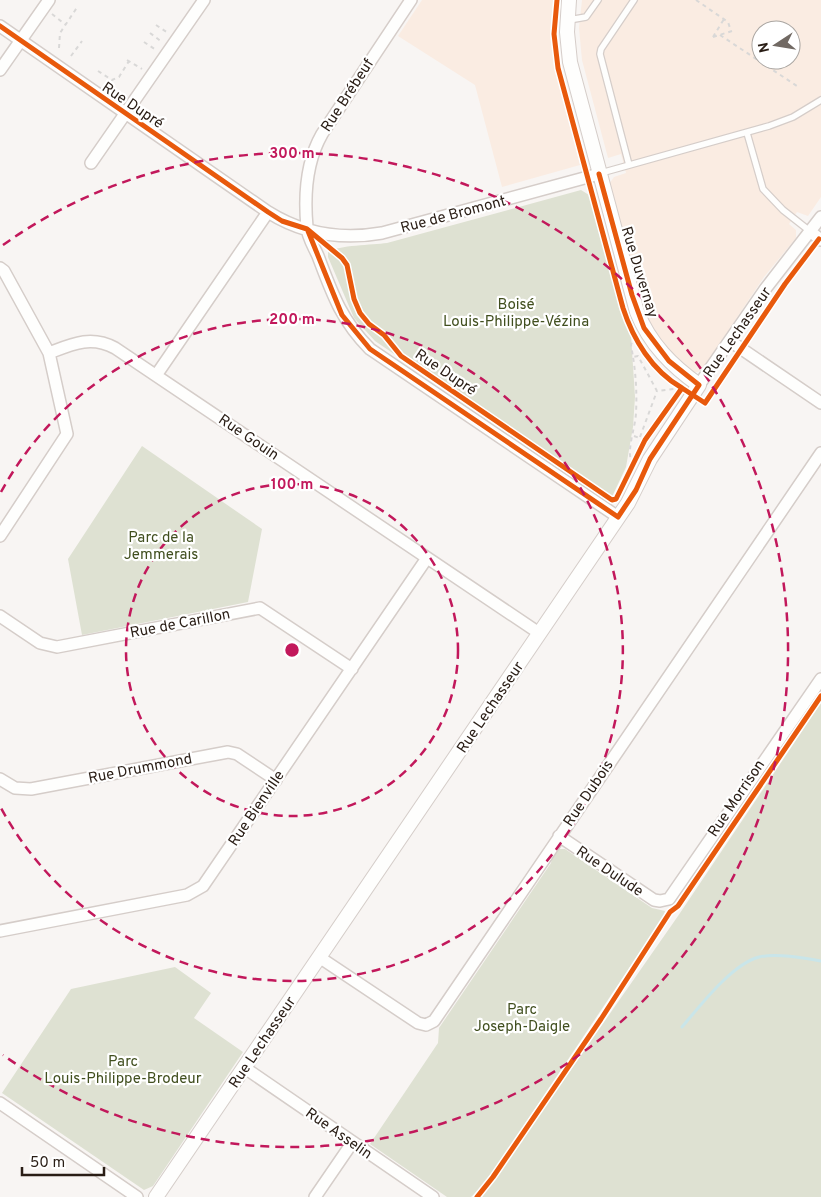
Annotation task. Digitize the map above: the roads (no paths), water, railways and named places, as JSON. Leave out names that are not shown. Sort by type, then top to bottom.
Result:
[{"type":"street","points":[[0,70],[49,0]]},
{"type":"street","points":[[92,164],[204,0]]},
{"type":"street","name":"Rue Brébeuf","points":[[307,229],[306,187],[314,149],[410,0]]},
{"type":"street","name":"Rue Duvernay","points":[[569,0],[567,20],[570,62],[632,295],[644,328],[664,357],[692,389]]},
{"type":"street","name":"Rue Dupré","points":[[0,26],[268,212],[282,221],[307,229],[342,315],[370,349],[618,517]]},
{"type":"street","name":"Rue de Bromont","points":[[307,229],[329,236],[340,237],[382,233],[599,174]]},
{"type":"street","points":[[157,374],[268,212]]},
{"type":"street","name":"Rue Lechasseur","points":[[156,1197],[636,490],[650,459],[692,389],[730,341],[766,288],[821,217]]},
{"type":"street","points":[[811,232],[821,240]]},
{"type":"street","points":[[0,268],[4,271],[20,298],[49,353],[67,436],[0,536]]},
{"type":"street","name":"Rue Gouin","points":[[49,353],[84,341],[100,342],[120,350],[540,633]]},
{"type":"street","points":[[730,341],[821,403]]},
{"type":"street","name":"Rue Dubois","points":[[319,957],[418,1023],[423,1025],[432,1023],[821,453]]},
{"type":"street","name":"Rue Bienville","points":[[0,931],[179,897],[195,892],[208,879],[427,558]]},
{"type":"street","name":"Rue de Carillon","points":[[0,616],[40,643],[57,647],[260,608],[352,669]]},
{"type":"street","name":"Rue Morrison","points":[[664,901],[674,894],[821,679]]},
{"type":"street","name":"Rue Drummond","points":[[0,779],[15,788],[27,790],[231,752],[240,755],[276,780]]},
{"type":"street","name":"Rue Dulude","points":[[559,836],[654,900],[664,901]]},
{"type":"street","name":"Rue Asselin","points":[[245,1068],[433,1197]]},
{"type":"street","points":[[0,1103],[137,1197]]},
{"type":"street","points":[[315,1197],[352,1143]]},
{"type":"lane","points":[[567,20],[584,18],[598,0]]},
{"type":"lane","points":[[630,165],[600,54],[601,49],[634,0]]},
{"type":"lane","points":[[599,174],[747,133],[793,117],[821,100]]},
{"type":"lane","points":[[747,133],[763,189],[783,210],[811,232]]},
{"type":"waterway","points":[[682,1027],[717,987],[738,968],[749,961],[766,956],[790,956],[821,961]]},
{"type":"park label","name":"Boisé Louis-Philippe-Vézina","points":[[516,312]]},
{"type":"park label","name":"Parc de la Jemmerais","points":[[161,546]]},
{"type":"park label","name":"Parc Joseph-Daigle","points":[[522,1018]]},
{"type":"park label","name":"Parc Louis-Philippe-Brodeur","points":[[123,1070]]}]
